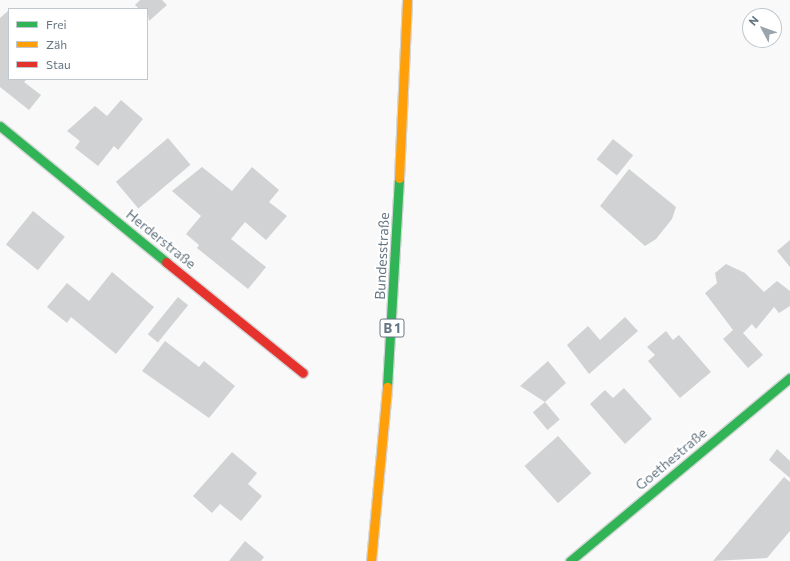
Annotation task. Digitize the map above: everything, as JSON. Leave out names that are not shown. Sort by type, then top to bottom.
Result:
[{"type":"street","name":"Bundesstraße","points":[[371,561],[394,305],[407,0]]},
{"type":"street","name":"Herderstraße","points":[[0,126],[304,373]]},
{"type":"street","name":"Goethestraße","points":[[570,561],[790,378]]},
{"type":"building","points":[[140,0],[162,0],[167,5],[149,21],[148,8],[138,8],[135,5]]},
{"type":"building","points":[[8,11],[8,80],[26,80],[24,82],[41,95],[29,110],[0,87],[0,18]]},
{"type":"building","points":[[121,100],[143,119],[118,150],[114,146],[98,166],[75,148],[80,141],[67,131],[95,106],[107,116]]},
{"type":"building","points":[[168,138],[190,165],[138,209],[116,182]]},
{"type":"building","points":[[613,139],[633,155],[617,176],[597,159]]},
{"type":"building","points":[[202,167],[232,191],[252,167],[279,190],[269,202],[287,216],[266,240],[245,222],[231,239],[266,267],[248,289],[197,248],[199,245],[186,234],[201,216],[172,191]]},
{"type":"building","points":[[629,169],[676,207],[672,219],[656,239],[645,246],[600,206]]},
{"type":"building","points":[[33,211],[65,237],[38,270],[6,244]]},
{"type":"building","points":[[790,240],[790,267],[777,251]]},
{"type":"building","points":[[726,264],[745,273],[764,292],[777,281],[790,291],[790,306],[779,313],[774,307],[756,329],[752,324],[743,333],[763,355],[748,368],[723,339],[733,330],[705,293],[717,283],[715,273]]},
{"type":"building","points":[[112,272],[154,307],[116,354],[71,317],[67,323],[47,307],[67,283],[89,301]]},
{"type":"building","points":[[178,297],[188,305],[158,342],[148,334]]},
{"type":"building","points":[[625,317],[638,331],[589,374],[567,345],[588,326],[600,340]]},
{"type":"building","points":[[666,331],[673,340],[679,335],[711,372],[680,398],[648,361],[655,355],[647,347]]},
{"type":"building","points":[[165,341],[199,367],[204,361],[235,386],[209,418],[142,371]]},
{"type":"building","points":[[548,361],[566,383],[545,402],[520,386]]},
{"type":"building","points":[[624,388],[652,419],[625,444],[590,404],[605,390],[613,398]]},
{"type":"building","points":[[545,402],[560,420],[548,430],[533,412]]},
{"type":"building","points":[[558,436],[591,473],[558,503],[525,466]]},
{"type":"building","points":[[777,449],[790,461],[790,478],[769,460]]},
{"type":"building","points":[[232,452],[257,473],[248,484],[262,496],[241,521],[220,504],[212,513],[193,496]]},
{"type":"building","points":[[784,477],[790,482],[790,531],[767,558],[713,561]]},
{"type":"building","points":[[245,541],[264,557],[261,561],[229,561]]},
{"type":"traffic: fast","points":[[0,126],[166,262]]},
{"type":"traffic: fast","points":[[387,387],[399,178]]},
{"type":"traffic: fast","points":[[570,561],[790,378]]},
{"type":"traffic: slow","points":[[399,178],[407,0]]},
{"type":"traffic: slow","points":[[371,561],[387,387]]},
{"type":"traffic: jam","points":[[166,262],[303,373]]}]
